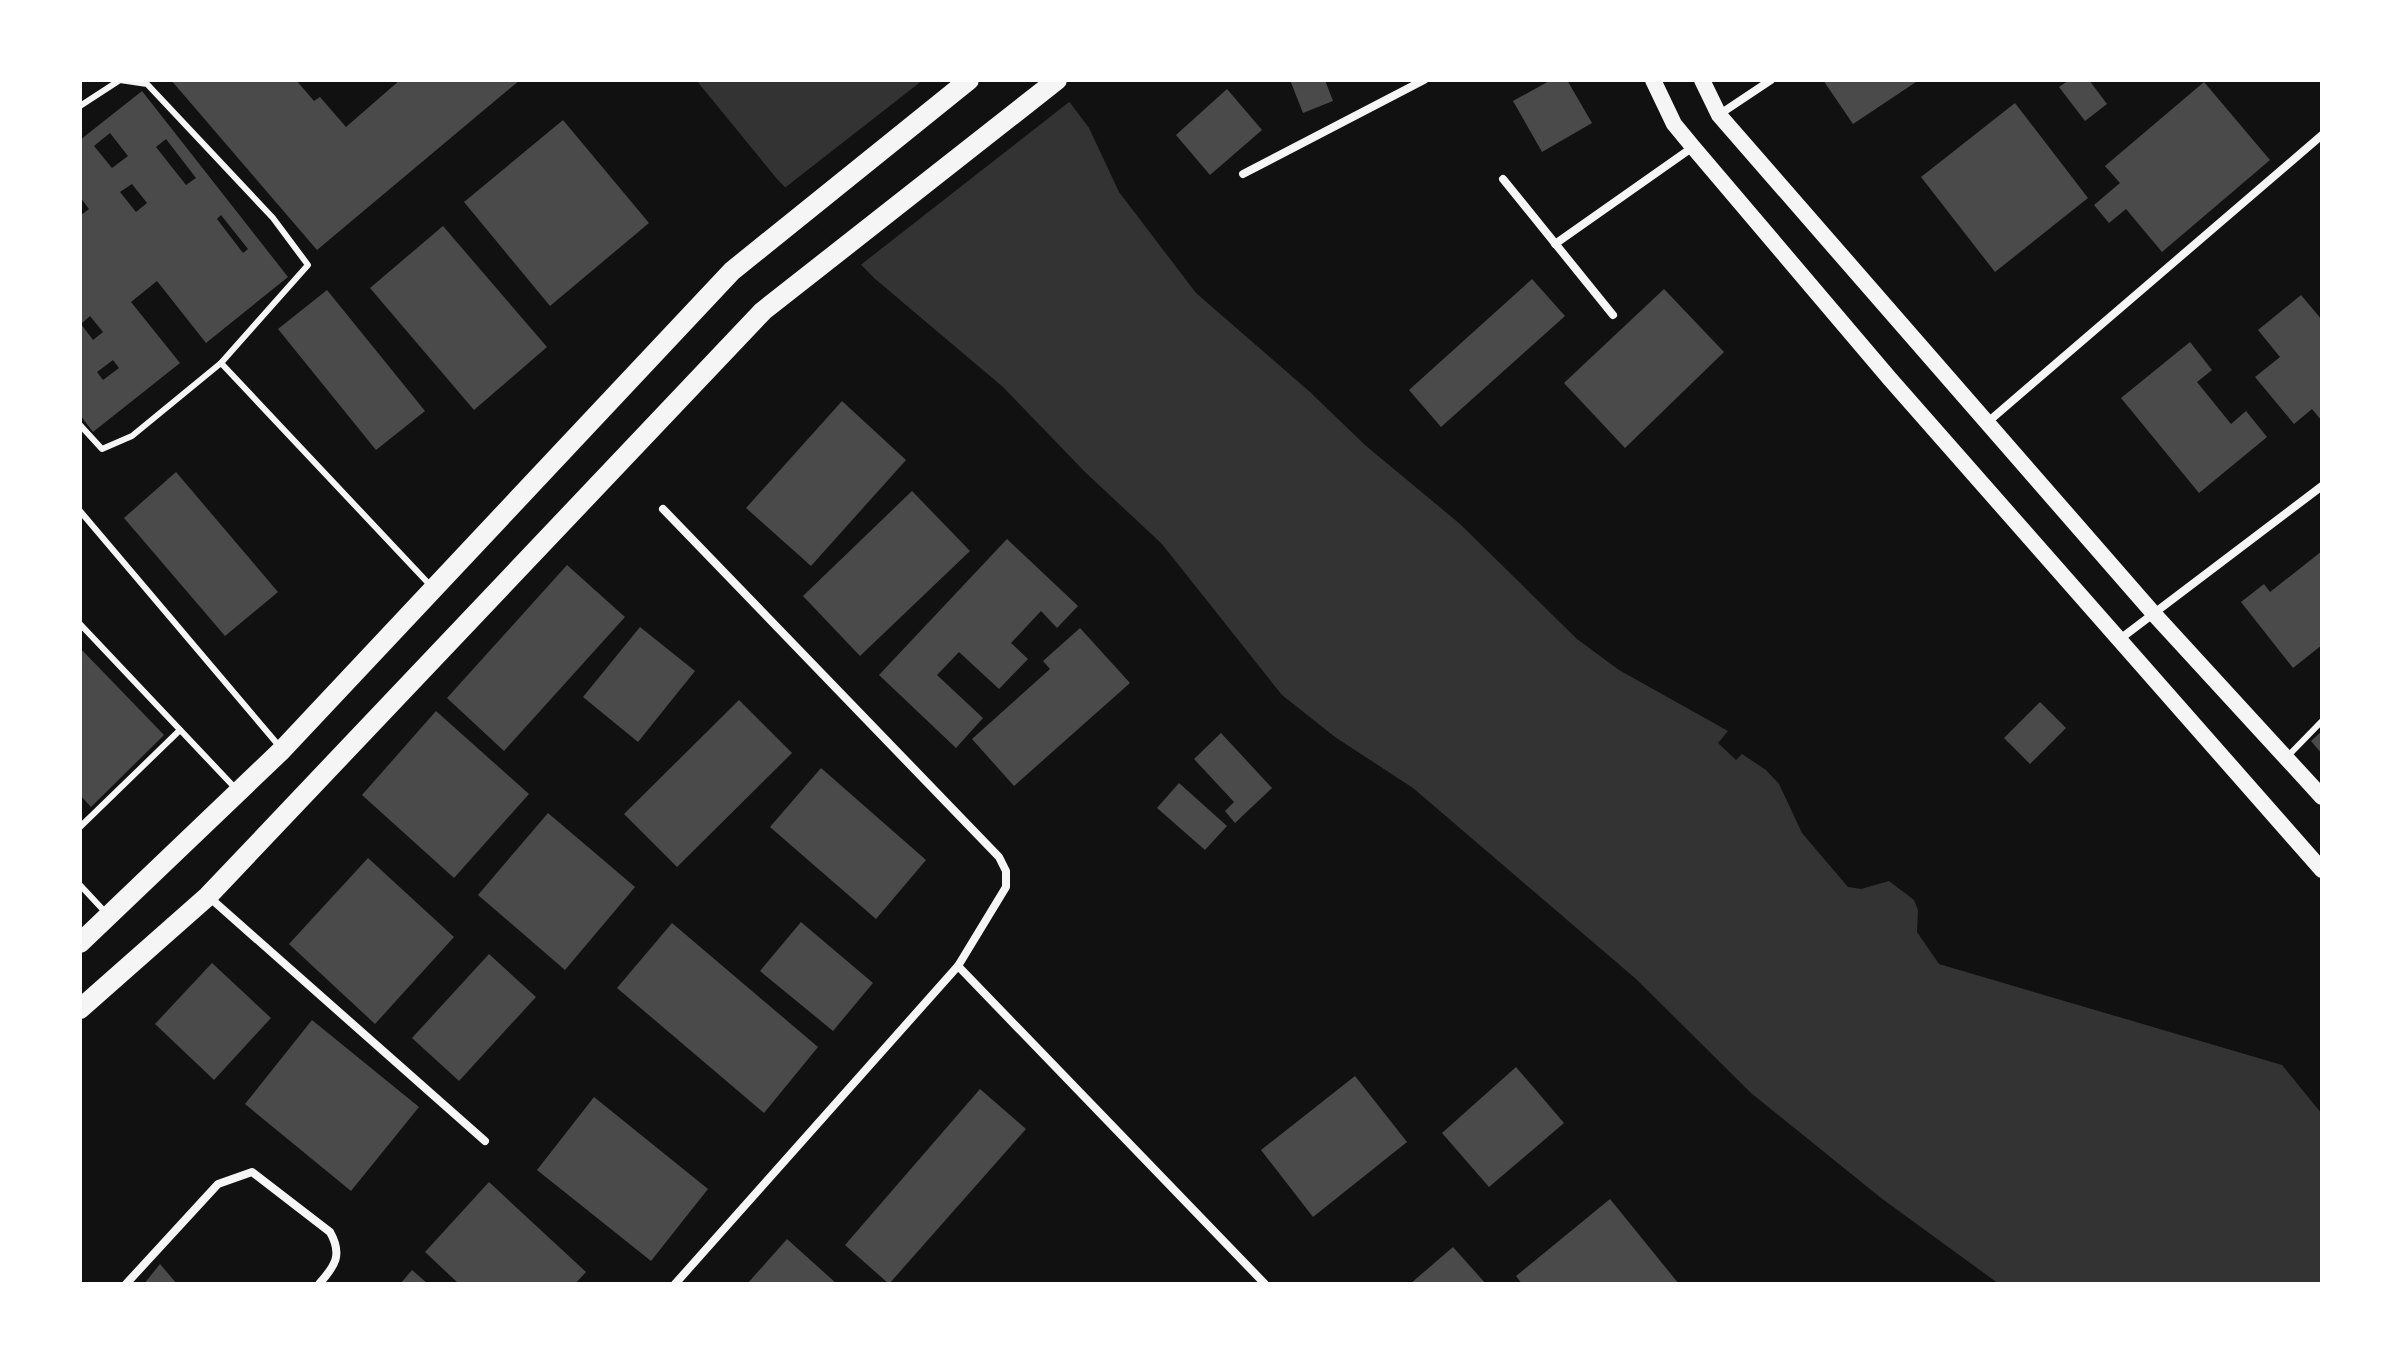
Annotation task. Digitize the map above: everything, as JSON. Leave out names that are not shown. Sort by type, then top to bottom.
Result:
[{"type":"main road","points":[[80,943],[282,750],[732,271],[969,80]]},
{"type":"main road","points":[[80,1009],[208,896],[763,311],[1057,80]]},
{"type":"main road","points":[[1653,80],[1674,124],[1693,147],[1890,379],[2322,870]]},
{"type":"main road","points":[[1702,80],[1719,115],[1989,421],[2154,614],[2322,797]]},
{"type":"street","points":[[1243,174],[1424,80]]},
{"type":"street","points":[[1719,115],[1771,80]]},
{"type":"street","points":[[1989,421],[2322,135]]},
{"type":"street","points":[[1555,244],[1693,147]]},
{"type":"street","points":[[1503,179],[1613,315]]},
{"type":"street","points":[[2120,639],[2322,486]]},
{"type":"street","points":[[663,509],[999,857],[1006,871],[1006,887],[958,966],[675,1284]]},
{"type":"street","points":[[208,896],[485,1141]]},
{"type":"street","points":[[958,966],[1265,1284]]},
{"type":"street","points":[[126,1284],[218,1184],[252,1172],[330,1232],[337,1245],[337,1262],[319,1284]]},
{"type":"lane","points":[[80,106],[120,80],[147,84],[273,218],[308,265],[221,363],[122,441],[102,449],[80,425]]},
{"type":"lane","points":[[221,363],[433,588]]},
{"type":"lane","points":[[80,511],[282,750]]},
{"type":"lane","points":[[80,624],[239,791]]},
{"type":"lane","points":[[2287,757],[2322,721]]},
{"type":"lane","points":[[80,827],[182,732]]},
{"type":"lane","points":[[80,885],[110,917]]},
{"type":"shaded area","points":[[696,80],[1053,80],[1089,128],[1119,192],[1196,293],[1310,392],[1365,445],[1460,524],[1577,639],[1619,670],[1728,731],[1718,743],[1736,760],[1742,754],[1766,770],[1779,784],[1802,833],[1848,887],[1861,889],[1889,881],[1914,900],[1918,910],[1917,932],[1939,964],[2282,1065],[2322,1114],[2322,1284],[1999,1284],[1881,1198],[1751,1093],[1636,979],[1413,788],[1335,737],[1282,695],[1162,544],[1085,472],[1003,387],[874,278],[777,179]]},
{"type":"pier","points":[[923,80],[1059,80],[1073,99],[858,267],[782,190]]},
{"type":"building","points":[[171,80],[296,80],[314,101],[320,97],[346,127],[400,80],[520,80],[317,250]]},
{"type":"building","points":[[1290,80],[1325,80],[1333,101],[1303,113]]},
{"type":"building","points":[[1551,80],[1567,80],[1592,123],[1542,152],[1513,101]]},
{"type":"building","points":[[1823,80],[1919,80],[1853,124]]},
{"type":"building","points":[[2069,80],[2089,80],[2107,104],[2085,121],[2059,87]]},
{"type":"building","points":[[2204,82],[2270,160],[2162,252],[2126,209],[2109,223],[2094,205],[2120,183],[2105,166]]},
{"type":"building","points":[[1227,89],[1262,130],[1210,175],[1176,135]]},
{"type":"building","points":[[142,91],[288,277],[206,343],[157,281],[131,302],[180,363],[93,432],[80,415],[80,216],[89,209],[80,197],[80,140]],"holes":[[[110,133],[128,156],[112,168],[94,146]],[[166,139],[196,178],[186,185],[156,147]],[[132,184],[147,203],[136,212],[120,192]],[[221,215],[248,249],[243,253],[217,219]],[[90,316],[103,332],[93,340],[81,324]],[[113,360],[119,368],[103,380],[97,372]]]},
{"type":"building","points":[[2015,103],[2088,198],[1995,272],[1921,177]]},
{"type":"building","points":[[563,120],[649,223],[550,306],[464,202]]},
{"type":"building","points":[[443,226],[547,347],[474,410],[370,288]]},
{"type":"building","points":[[1532,279],[1565,316],[1441,427],[1409,390]]},
{"type":"building","points":[[1664,289],[1724,352],[1625,448],[1564,383]]},
{"type":"building","points":[[327,290],[425,411],[376,450],[278,329]]},
{"type":"building","points":[[2301,295],[2322,320],[2322,421],[2312,409],[2294,424],[2255,377],[2280,357],[2258,330]]},
{"type":"building","points":[[2190,342],[2212,370],[2197,382],[2231,424],[2246,411],[2267,437],[2199,493],[2121,398]]},
{"type":"building","points":[[842,401],[906,460],[811,566],[746,508]]},
{"type":"building","points":[[176,472],[278,592],[225,636],[124,518]]},
{"type":"building","points":[[912,491],[970,551],[860,656],[803,596]]},
{"type":"building","points":[[1007,539],[1078,606],[1057,628],[1041,611],[1011,643],[1028,659],[999,689],[959,652],[937,675],[983,718],[956,748],[879,675]]},
{"type":"building","points":[[2322,551],[2322,645],[2293,668],[2241,602],[2264,584],[2270,592]]},
{"type":"building","points":[[567,565],[625,617],[504,751],[447,698]]},
{"type":"building","points":[[640,627],[695,671],[638,742],[583,697]]},
{"type":"building","points":[[1080,628],[1130,683],[1014,786],[972,739],[1050,669],[1043,661]]},
{"type":"building","points":[[80,648],[164,735],[91,807],[80,795]]},
{"type":"building","points":[[739,700],[792,753],[677,867],[624,814]]},
{"type":"building","points":[[2040,702],[2066,728],[2030,764],[2004,738]]},
{"type":"building","points":[[436,711],[529,794],[454,878],[362,795]]},
{"type":"building","points":[[2322,731],[2322,754],[2311,741]]},
{"type":"building","points":[[1221,733],[1272,788],[1235,823],[1225,811],[1234,802],[1194,759]]},
{"type":"building","points":[[821,768],[926,860],[876,919],[770,827]]},
{"type":"building","points":[[1179,783],[1227,826],[1205,850],[1157,808]]},
{"type":"building","points":[[548,813],[635,887],[565,970],[478,895]]},
{"type":"building","points":[[368,858],[454,937],[375,1024],[289,944]]},
{"type":"building","points":[[801,922],[873,983],[833,1031],[760,971]]},
{"type":"building","points":[[672,923],[818,1047],[764,1113],[617,988]]},
{"type":"building","points":[[489,954],[536,997],[459,1081],[412,1038]]},
{"type":"building","points":[[212,963],[271,1018],[214,1080],[155,1024]]},
{"type":"building","points":[[312,1020],[419,1107],[351,1191],[245,1104]]},
{"type":"building","points":[[1516,1067],[1564,1123],[1489,1187],[1442,1133]]},
{"type":"building","points":[[1355,1076],[1407,1142],[1313,1217],[1261,1150]]},
{"type":"building","points":[[980,1089],[1026,1129],[889,1284],[845,1245]]},
{"type":"building","points":[[594,1097],[708,1189],[651,1261],[537,1170]]},
{"type":"building","points":[[489,1182],[586,1272],[575,1284],[459,1284],[425,1252]]},
{"type":"building","points":[[1610,1199],[1679,1284],[1522,1284],[1516,1276]]},
{"type":"building","points":[[787,1239],[837,1284],[747,1284]]},
{"type":"building","points":[[1453,1247],[1486,1284],[1410,1284]]},
{"type":"building","points":[[160,1264],[177,1284],[144,1284]]},
{"type":"building","points":[[412,1270],[428,1284],[400,1284]]}]
